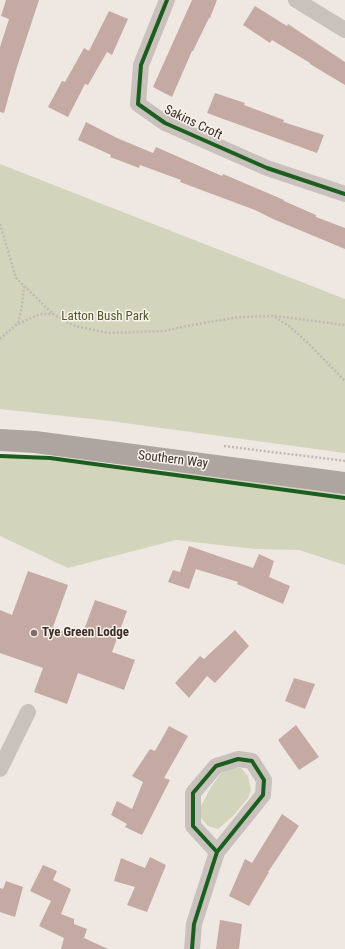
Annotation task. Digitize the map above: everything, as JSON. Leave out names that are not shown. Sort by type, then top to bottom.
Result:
[{"type":"main road","name":"Southern Way","points":[[0,440],[34,442],[345,483]]},
{"type":"street","name":"Sakins Croft","points":[[166,0],[141,65],[138,104],[165,123],[268,168],[345,194]]},
{"type":"street","points":[[296,0],[345,30]]},
{"type":"street","points":[[0,769],[28,712]]},
{"type":"street","points":[[192,949],[194,924],[217,852],[263,795],[264,780],[252,761],[238,759],[216,766],[193,793],[193,826],[217,852]]},
{"type":"path","points":[[0,224],[16,278],[53,314],[75,326],[108,333],[164,331],[240,317],[273,316],[345,325]]},
{"type":"path","points":[[18,324],[24,286]]},
{"type":"path","points":[[0,339],[18,324],[40,314],[53,314]]},
{"type":"path","points":[[273,316],[289,326],[345,381]]},
{"type":"green space","name":"Latton Bush Park","points":[[0,164],[345,299],[345,453],[110,421],[0,409]]},
{"type":"green space","points":[[0,454],[345,491],[345,565],[299,550],[255,549],[176,540],[68,568],[0,536]]},
{"type":"green space","points":[[232,767],[241,768],[248,776],[251,790],[248,798],[233,816],[218,829],[208,826],[200,817],[200,808],[211,787],[221,773]]},
{"type":"building","points":[[6,0],[39,0],[16,70],[4,113],[0,112],[0,47],[9,19],[1,16]]},
{"type":"building","points":[[192,0],[217,0],[210,18],[192,51],[172,97],[153,87]]},
{"type":"building","points":[[255,6],[287,26],[288,24],[345,62],[345,85],[272,40],[270,43],[243,25]]},
{"type":"building","points":[[109,11],[128,19],[112,55],[107,52],[88,85],[85,84],[68,117],[48,107],[62,81],[65,82],[84,48],[89,51]]},
{"type":"building","points":[[215,93],[245,103],[244,105],[284,120],[283,122],[324,135],[317,153],[207,113]]},
{"type":"building","points":[[86,122],[117,138],[153,153],[156,147],[222,176],[223,174],[284,200],[316,215],[316,217],[345,228],[345,249],[255,210],[180,182],[181,180],[140,165],[139,168],[110,157],[111,155],[78,140]]},
{"type":"building","points":[[189,546],[253,568],[259,554],[274,561],[269,577],[290,586],[283,604],[237,584],[238,582],[196,569],[189,589],[168,582],[173,570],[180,572]]},
{"type":"building","name":"Tye Green Lodge","points":[[28,571],[68,585],[53,627],[81,638],[95,600],[127,611],[112,652],[135,660],[124,690],[78,673],[67,704],[34,692],[43,668],[0,653],[0,610],[12,615]]},
{"type":"building","points":[[235,630],[249,646],[215,683],[207,676],[189,698],[175,683],[200,656],[204,659]]},
{"type":"building","points":[[294,678],[315,684],[305,709],[285,701]]},
{"type":"building","points":[[296,725],[319,757],[299,770],[278,740]]},
{"type":"building","points":[[169,726],[188,736],[164,778],[170,780],[142,835],[125,827],[127,824],[111,815],[117,801],[132,809],[143,782],[132,776],[150,749],[155,751]]},
{"type":"building","points":[[282,814],[299,826],[268,872],[249,906],[229,896],[245,859],[252,863]]},
{"type":"building","points":[[150,857],[166,865],[147,912],[127,905],[135,887],[114,881],[121,858],[145,868]]},
{"type":"building","points":[[43,865],[57,871],[53,880],[71,889],[61,914],[74,919],[74,924],[87,929],[84,938],[108,949],[61,949],[64,938],[39,926],[51,901],[30,891]]},
{"type":"building","points":[[6,881],[23,887],[15,917],[0,912],[0,888],[3,889]]},
{"type":"building","points":[[220,920],[242,924],[239,949],[216,949]]},
{"type":"cycle path","points":[[167,0],[141,65],[138,104],[165,123],[267,168],[345,194]]},
{"type":"cycle path","points":[[0,456],[50,458],[345,498]]},
{"type":"cycle path","points":[[192,949],[194,924],[217,852],[263,795],[264,780],[252,761],[238,759],[216,766],[193,793],[193,826],[217,852]]},
{"type":"place","name":"Tye Green Lodge","points":[[34,633]]}]
